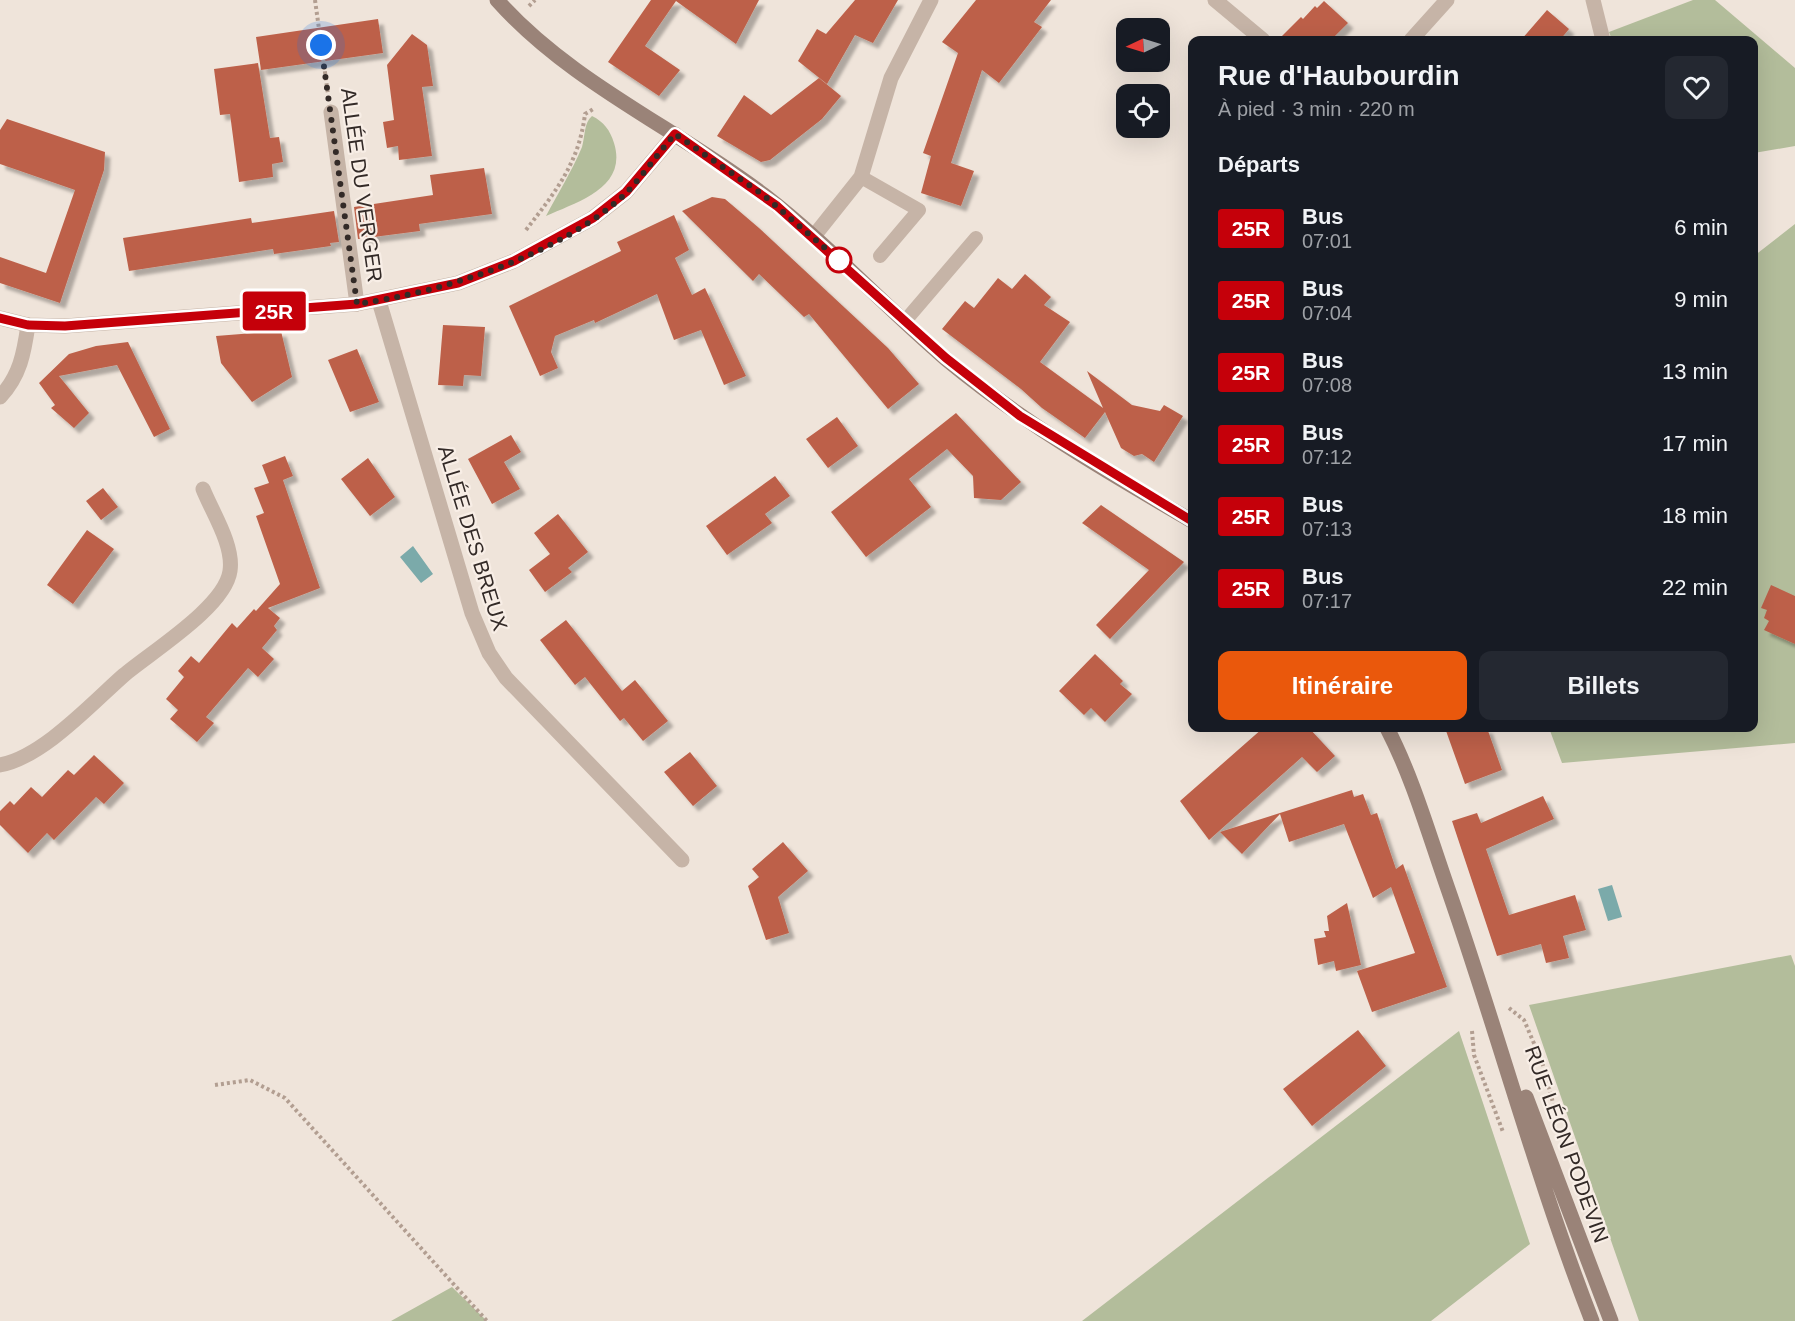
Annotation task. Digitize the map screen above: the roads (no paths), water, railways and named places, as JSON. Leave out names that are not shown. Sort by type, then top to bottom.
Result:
[{"type":"main road","points":[[497,0],[556,56],[762,194],[814,236],[946,358],[1020,416],[1188,519]]},
{"type":"main road","name":"RUE LÉON PODEVIN","points":[[1389,732],[1405,769],[1481,983],[1545,1188],[1592,1321]]},
{"type":"main road","name":"RUE LÉON PODEVIN","points":[[1481,983],[1505,1037],[1557,1182],[1611,1321]]},
{"type":"street","points":[[814,236],[861,177],[891,78],[931,0]]},
{"type":"street","points":[[1215,0],[1258,36]]},
{"type":"street","points":[[1415,36],[1447,0]]},
{"type":"street","points":[[1593,0],[1602,36]]},
{"type":"street","name":"ALLÉE DU VERGER","points":[[331,112],[357,304]]},
{"type":"street","points":[[0,318],[28,325],[65,326],[357,304],[458,283],[523,256],[573,230],[611,206],[626,192],[675,134]]},
{"type":"street","name":"ALLÉE DES BREUX","points":[[379,301],[472,613],[489,653],[519,692],[682,860]]},
{"type":"street","points":[[0,397],[21,366],[28,325]]},
{"type":"street","points":[[0,765],[22,758],[87,711],[123,676],[180,633],[223,587],[230,570],[230,561],[203,489]]},
{"type":"lane","points":[[861,177],[919,210],[880,256]]},
{"type":"lane","points":[[905,321],[976,238]]},
{"type":"water","points":[[413,546],[433,574],[421,583],[400,557]]},
{"type":"water","points":[[1612,885],[1622,917],[1608,921],[1598,889]]}]
